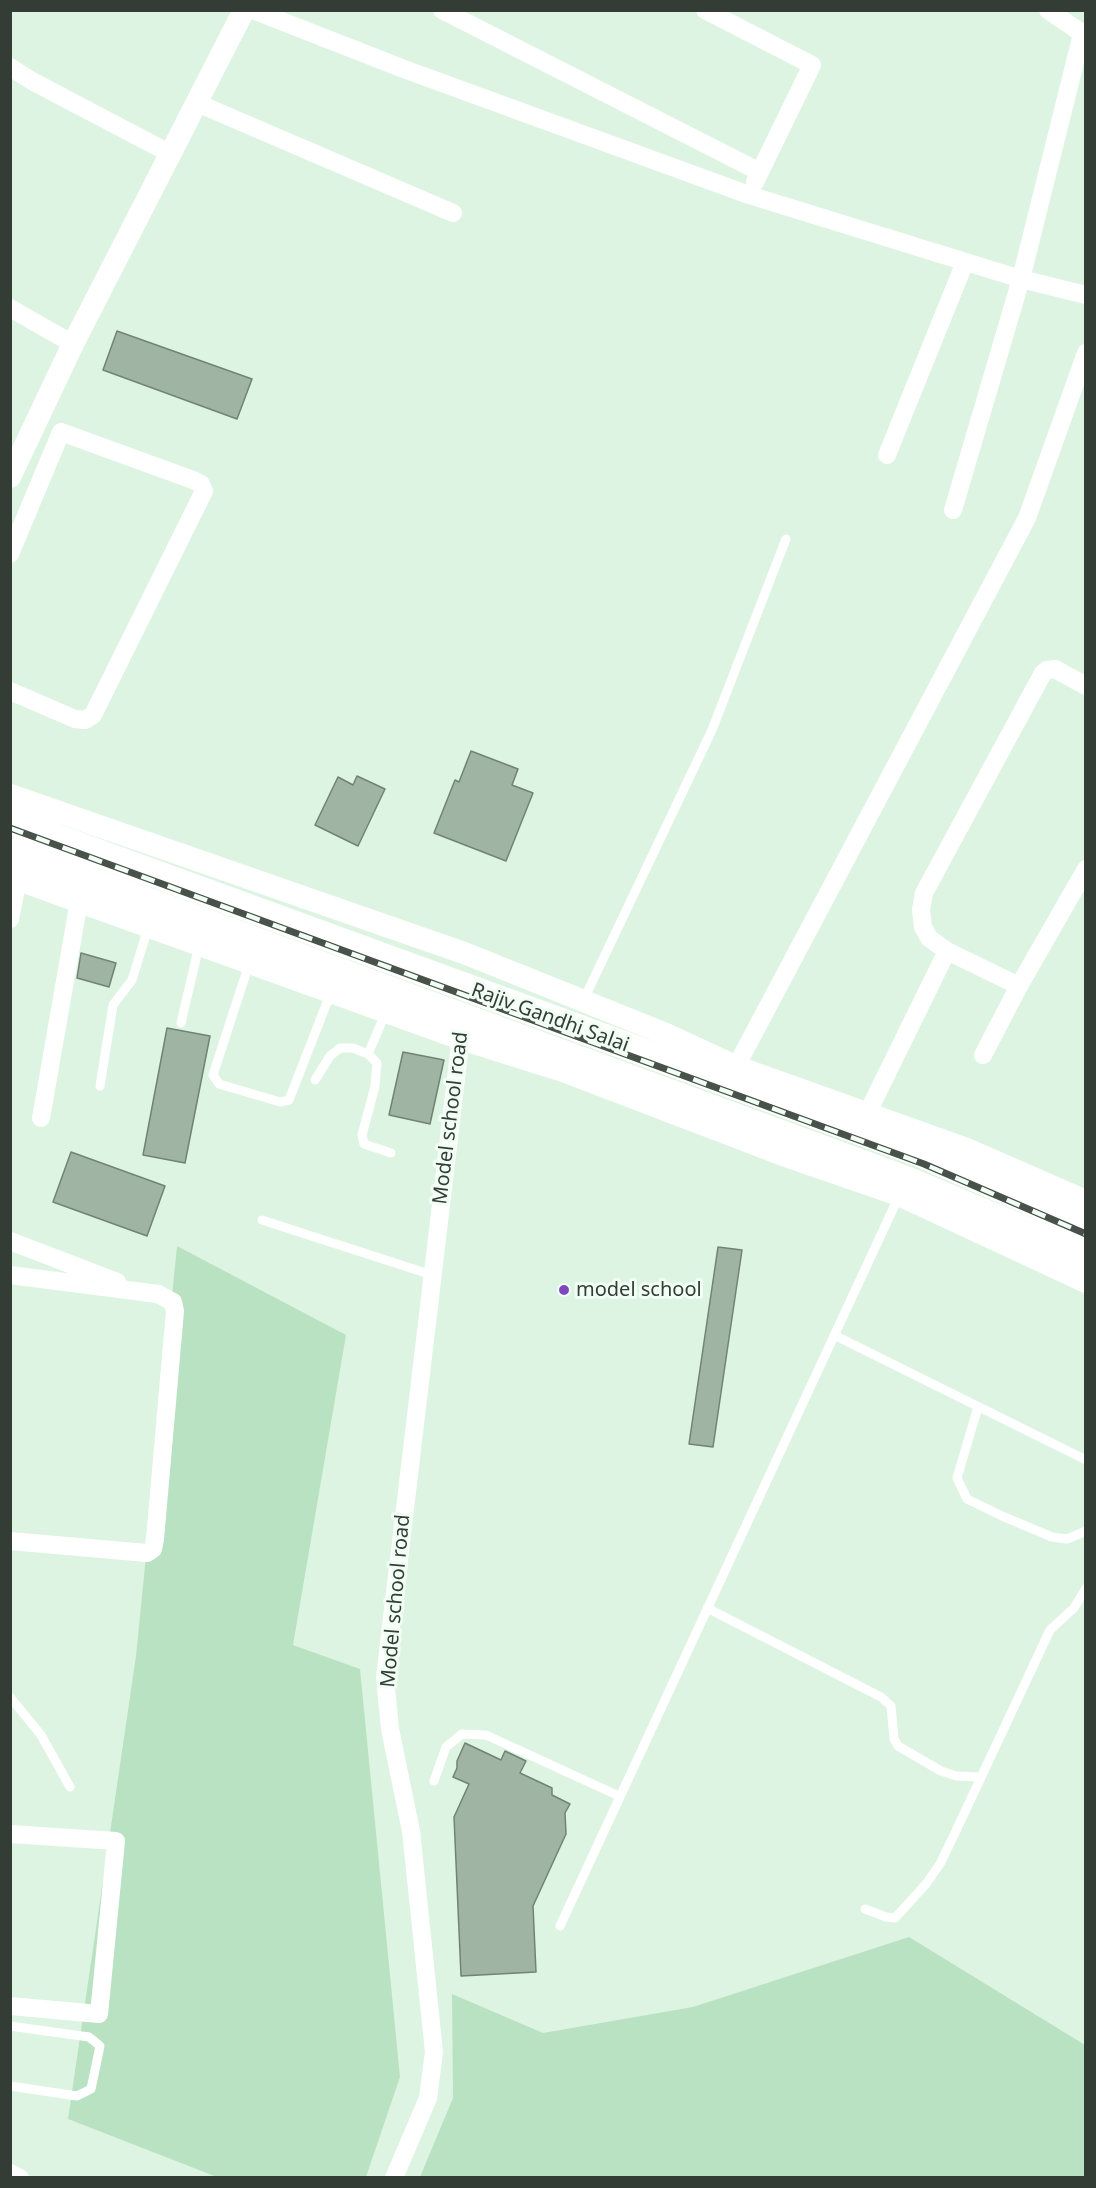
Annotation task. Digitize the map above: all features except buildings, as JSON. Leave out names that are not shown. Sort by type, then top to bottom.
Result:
[{"type":"main road","name":"Rajiv Gandhi Salai","points":[[10,821],[162,876],[392,944],[731,1074],[1086,1226]]},
{"type":"main road","name":"Rajiv Gandhi Salai","points":[[10,851],[118,890],[151,914],[903,1187],[1086,1256]]},
{"type":"main road","points":[[118,890],[125,874],[126,863]]},
{"type":"main road","points":[[151,914],[155,885],[162,876]]},
{"type":"street","points":[[10,477],[73,344],[244,10]]},
{"type":"street","points":[[253,10],[404,69],[749,195],[1021,279],[1086,295]]},
{"type":"street","points":[[442,10],[760,172]]},
{"type":"street","points":[[705,10],[812,65],[749,195]]},
{"type":"street","points":[[953,510],[1021,279],[1084,35],[1053,12]]},
{"type":"street","points":[[10,67],[32,81],[169,153],[167,162]]},
{"type":"street","points":[[197,103],[453,213]]},
{"type":"street","points":[[887,455],[965,262]]},
{"type":"street","points":[[10,308],[73,344]]},
{"type":"street","points":[[731,1074],[1027,518],[1086,354]]},
{"type":"street","points":[[10,691],[75,719],[85,720],[93,715],[204,491],[201,484],[193,480],[35,424]]},
{"type":"street","points":[[10,554],[61,432]]},
{"type":"street","points":[[1019,987],[947,951],[929,938],[923,927],[921,910],[924,893],[1043,673],[1055,669],[1086,686]]},
{"type":"street","points":[[10,795],[392,944],[464,953],[666,1034],[731,1074],[868,1112],[967,1149],[1086,1200]]},
{"type":"street","points":[[983,1055],[1086,869]]},
{"type":"street","points":[[10,919],[14,878],[79,901],[151,914],[199,943],[331,992],[386,1012],[462,1028]]},
{"type":"street","points":[[41,1118],[79,901]]},
{"type":"street","points":[[868,1112],[947,951]]},
{"type":"street","name":"Model school road","points":[[393,2178],[428,2098],[434,2052],[411,1831],[390,1729],[385,1677],[462,1028]]},
{"type":"street","points":[[903,1187],[1086,1282]]},
{"type":"street","points":[[10,1241],[141,1292]]},
{"type":"street","points":[[10,1275],[158,1294],[174,1302],[175,1311],[153,1549],[147,1553],[10,1541]]},
{"type":"street","points":[[10,1834],[116,1841],[99,2014],[10,2006]]},
{"type":"street","points":[[10,2173],[20,2178]]},
{"type":"lane","points":[[582,1002],[712,730],[786,539]]},
{"type":"lane","points":[[100,1086],[113,1005],[132,980],[151,914]]},
{"type":"lane","points":[[181,1023],[199,943]]},
{"type":"lane","points":[[250,961],[213,1075],[219,1084],[280,1102],[289,1100],[331,992]]},
{"type":"lane","points":[[368,1054],[386,1012]]},
{"type":"lane","points":[[315,1080],[330,1056],[340,1048],[353,1048],[368,1054],[377,1063],[375,1086],[362,1135],[364,1144],[391,1153]]},
{"type":"lane","points":[[560,1926],[903,1187]]},
{"type":"lane","points":[[262,1220],[432,1275]]},
{"type":"lane","points":[[834,1335],[1086,1460]]},
{"type":"lane","points":[[978,1407],[957,1478],[967,1499],[1052,1537],[1068,1539],[1086,1531]]},
{"type":"lane","points":[[865,1909],[895,1918],[926,1884],[940,1864],[1050,1630],[1074,1608],[1086,1588]]},
{"type":"lane","points":[[707,1608],[881,1697],[891,1706],[894,1739],[898,1746],[941,1771],[956,1776],[981,1777]]},
{"type":"lane","points":[[10,1697],[40,1735],[70,1787]]},
{"type":"lane","points":[[434,1781],[446,1747],[462,1734],[486,1735],[619,1796]]},
{"type":"lane","points":[[10,2026],[89,2037],[100,2046],[91,2089],[77,2096],[10,2086]]},
{"type":"green space","points":[[177,1246],[346,1335],[293,1645],[360,1669],[400,2077],[366,2177],[217,2177],[68,2119],[136,1656]]},
{"type":"green space","points":[[909,1937],[1085,2045],[1085,2177],[420,2177],[453,2098],[452,1994],[543,2033],[693,2007]]},
{"type":"railway","points":[[10,828],[924,1164],[1086,1234]]},
{"type":"place","name":"model school","points":[[564,1290]]}]
